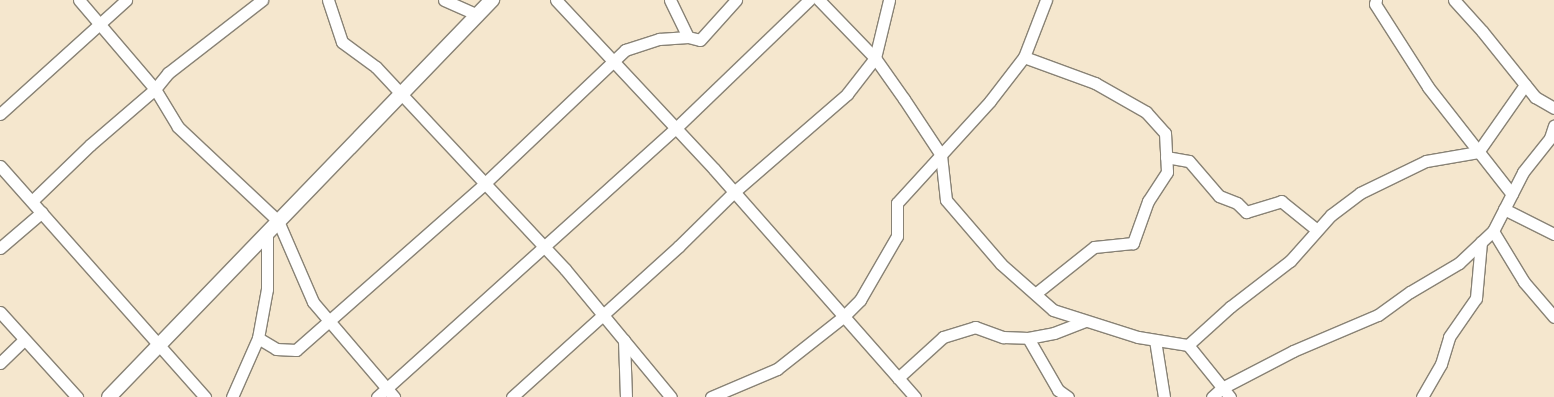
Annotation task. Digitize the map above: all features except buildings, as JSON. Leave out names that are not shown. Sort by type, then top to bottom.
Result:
[{"type":"street","points":[[79,0],[155,89],[178,127],[278,221],[313,302],[391,393]]},
{"type":"street","points":[[0,114],[126,0]]},
{"type":"street","points":[[32,201],[90,145],[155,89],[168,73],[262,0]]},
{"type":"street","points":[[328,0],[342,42],[376,67],[543,246],[671,397]]},
{"type":"street","points":[[444,0],[478,15]]},
{"type":"street","points":[[109,397],[492,0]]},
{"type":"street","points":[[556,0],[734,192],[915,397]]},
{"type":"street","points":[[670,0],[688,37]]},
{"type":"street","points":[[258,338],[276,349],[296,350],[484,184],[612,60],[625,50],[659,39],[688,37],[700,40],[736,0]]},
{"type":"street","points":[[377,397],[391,393],[543,246],[676,128],[809,0]]},
{"type":"street","points":[[819,0],[875,58],[942,155],[946,200],[1000,264],[1053,310],[1138,337],[1188,345],[1226,393]]},
{"type":"street","points":[[512,397],[679,246],[734,192],[847,94],[875,58],[889,0]]},
{"type":"street","points":[[711,397],[777,369],[844,316],[860,300],[897,236],[897,203],[990,101],[1024,57],[1046,0]]},
{"type":"street","points":[[1376,0],[1375,4],[1428,87],[1512,194]]},
{"type":"street","points":[[1454,0],[1535,97],[1554,108]]},
{"type":"street","points":[[1024,57],[1095,83],[1146,112],[1165,133],[1167,172],[1148,201],[1133,243],[1094,247],[1035,294]]},
{"type":"street","points":[[1188,345],[1230,307],[1290,261],[1331,215],[1360,193],[1426,161],[1478,152],[1525,85]]},
{"type":"street","points":[[1212,397],[1226,393],[1293,352],[1378,315],[1410,292],[1459,263],[1493,230],[1523,172],[1550,138],[1554,126]]},
{"type":"street","points":[[1166,156],[1189,161],[1219,196],[1237,203],[1246,212],[1281,201],[1317,230]]},
{"type":"street","points":[[0,166],[205,397]]},
{"type":"street","points":[[1504,209],[1554,234]]},
{"type":"street","points":[[0,248],[42,212]]},
{"type":"street","points":[[1493,230],[1524,282],[1554,317]]},
{"type":"street","points":[[232,397],[258,338],[267,289],[267,232]]},
{"type":"street","points":[[1422,397],[1441,364],[1449,337],[1476,298],[1481,242]]},
{"type":"street","points":[[0,312],[77,397]]},
{"type":"street","points":[[898,378],[944,337],[951,334],[975,327],[1003,337],[1028,338],[1054,333],[1085,320]]},
{"type":"street","points":[[1028,338],[1058,390],[1068,397]]},
{"type":"street","points":[[0,363],[24,340]]},
{"type":"street","points":[[624,340],[626,397]]},
{"type":"street","points":[[1155,340],[1164,397]]}]
